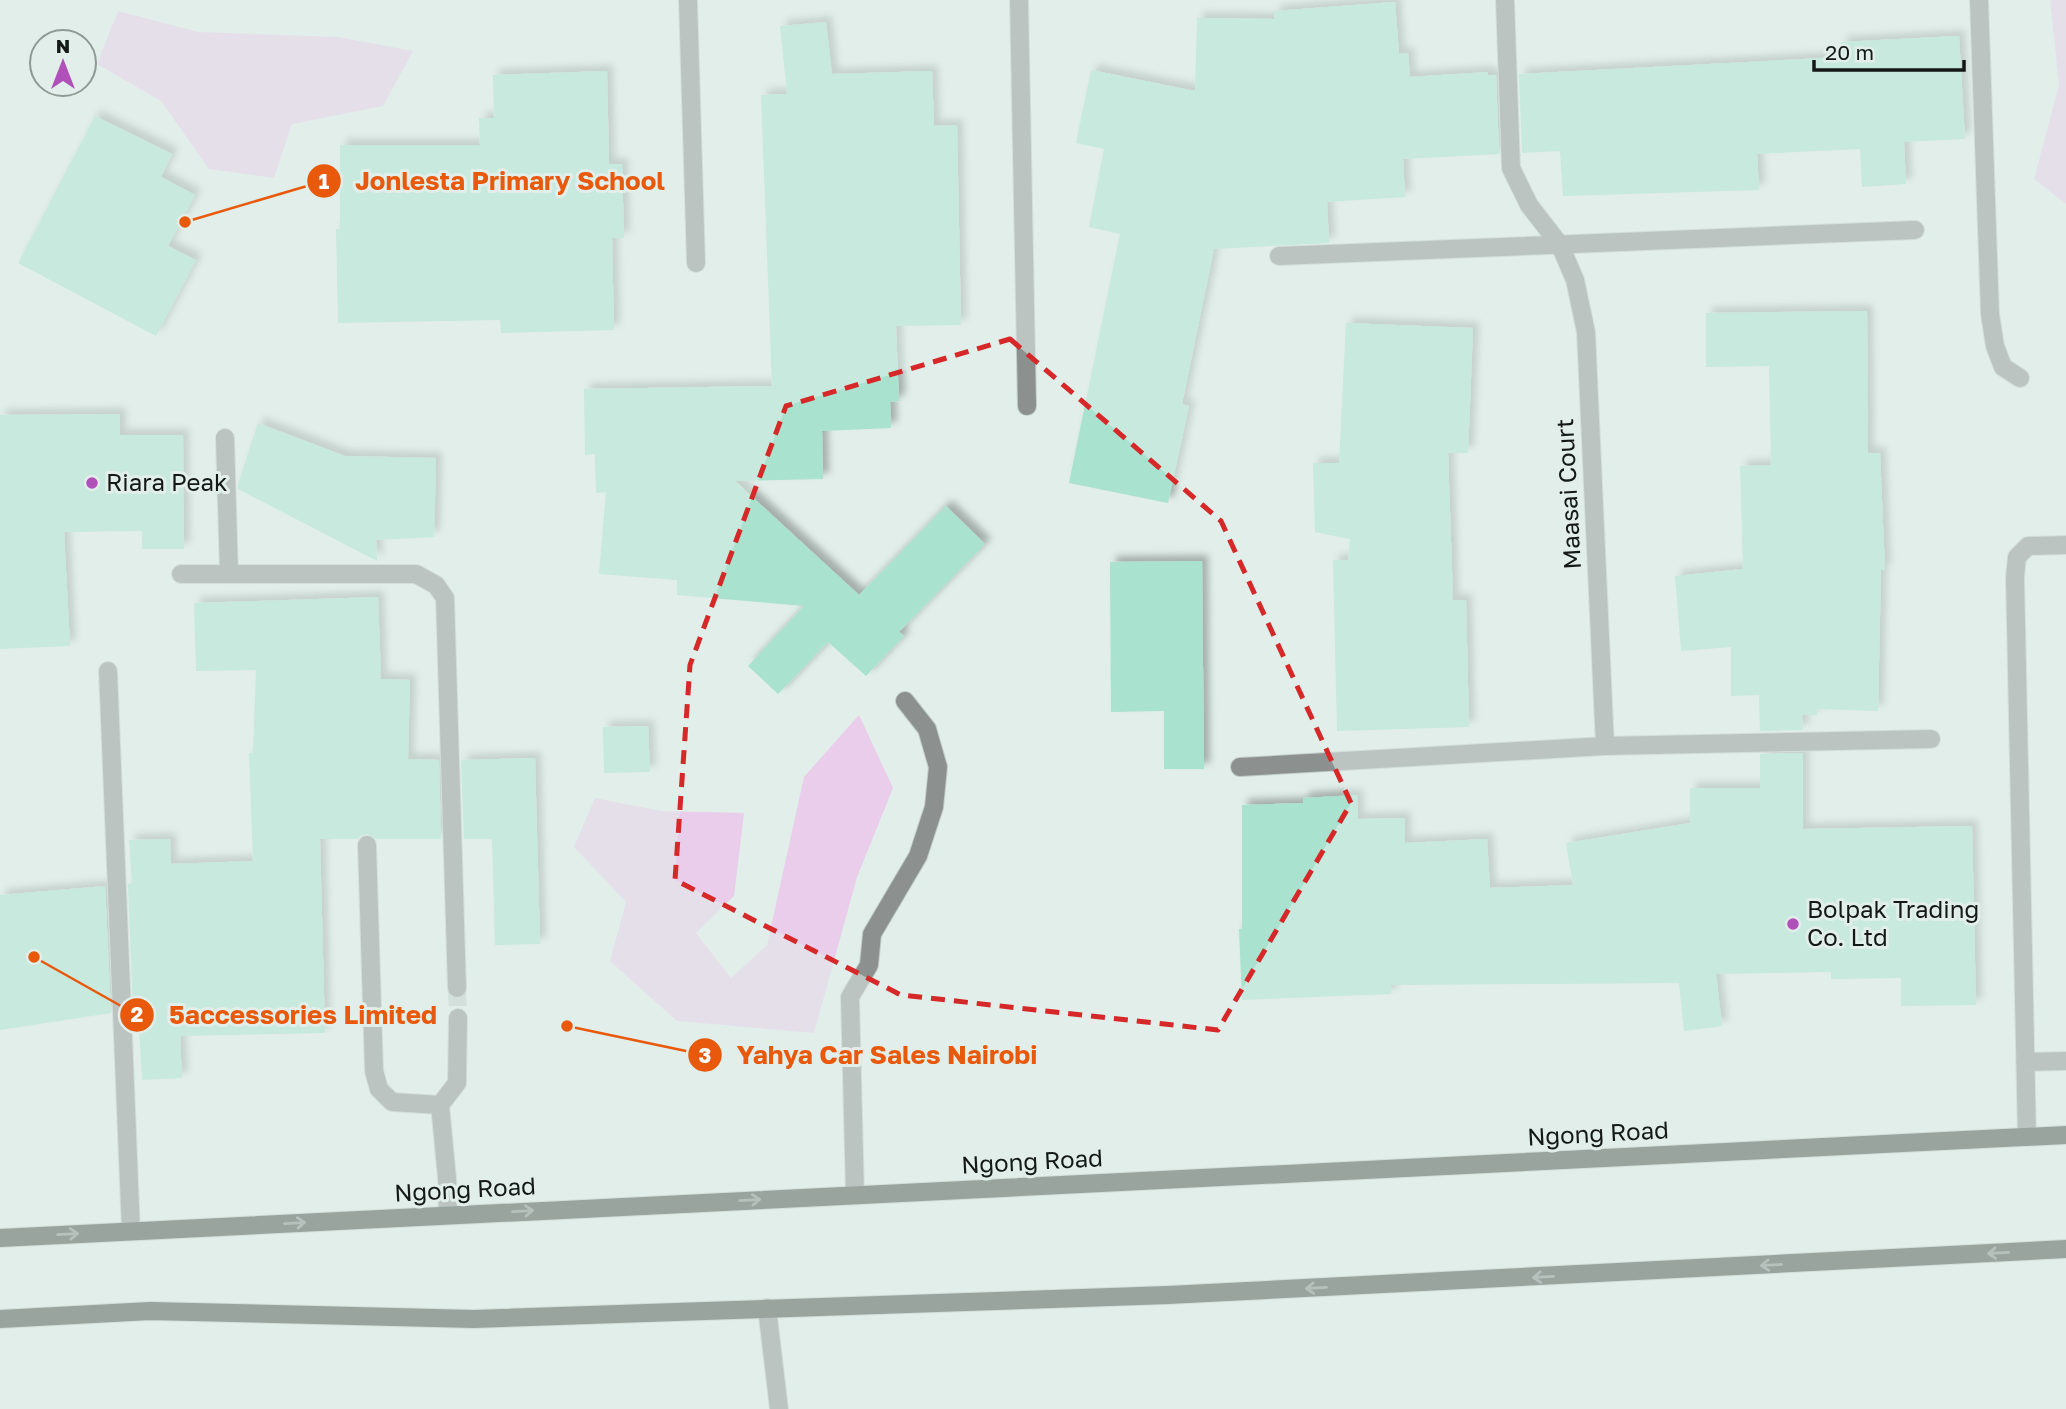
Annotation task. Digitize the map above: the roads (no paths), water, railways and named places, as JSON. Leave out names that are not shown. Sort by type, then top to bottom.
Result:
[{"type":"main road","name":"Ngong Road","points":[[0,1238],[2066,1135]]},
{"type":"main road","points":[[0,1319],[149,1311],[474,1319],[1168,1295],[2066,1249]]},
{"type":"street","points":[[688,0],[696,263]]},
{"type":"street","points":[[1019,0],[1027,406]]},
{"type":"street","name":"Maasai Court","points":[[1505,0],[1511,168],[1529,205],[1560,245],[1575,280],[1586,332],[1605,746]]},
{"type":"street","points":[[1979,0],[1990,314],[1995,346],[2003,367],[2020,378]]},
{"type":"street","points":[[1279,256],[1915,230]]},
{"type":"street","points":[[225,438],[229,574]]},
{"type":"street","points":[[2027,1137],[2015,591],[2017,557],[2028,546],[2066,545]]},
{"type":"street","points":[[181,574],[416,574],[436,584],[445,598],[457,988]]},
{"type":"street","points":[[108,671],[131,1231]]},
{"type":"street","points":[[855,1195],[850,997],[869,965],[873,934],[918,856],[934,807],[938,767],[927,729],[905,701]]},
{"type":"street","points":[[1240,767],[1605,746],[1931,739]]},
{"type":"street","points":[[367,845],[376,1080],[379,1089],[393,1102],[440,1105]]},
{"type":"street","points":[[448,1215],[440,1105],[457,1083],[458,1018]]},
{"type":"street","points":[[2025,1062],[2066,1061]]},
{"type":"street","points":[[767,1308],[779,1409]]},
{"type":"tunnel","points":[[457,988],[458,1018]]},
{"type":"place","name":"Jonlesta Primary School","points":[[185,222]]},
{"type":"place","name":"Riara Peak","points":[[92,483]]},
{"type":"place","name":"Bolpak Trading Co. Ltd","points":[[1793,924]]},
{"type":"place","name":"5accessories Limited","points":[[34,957]]},
{"type":"place","name":"Yahya Car Sales Nairobi","points":[[567,1026]]}]
